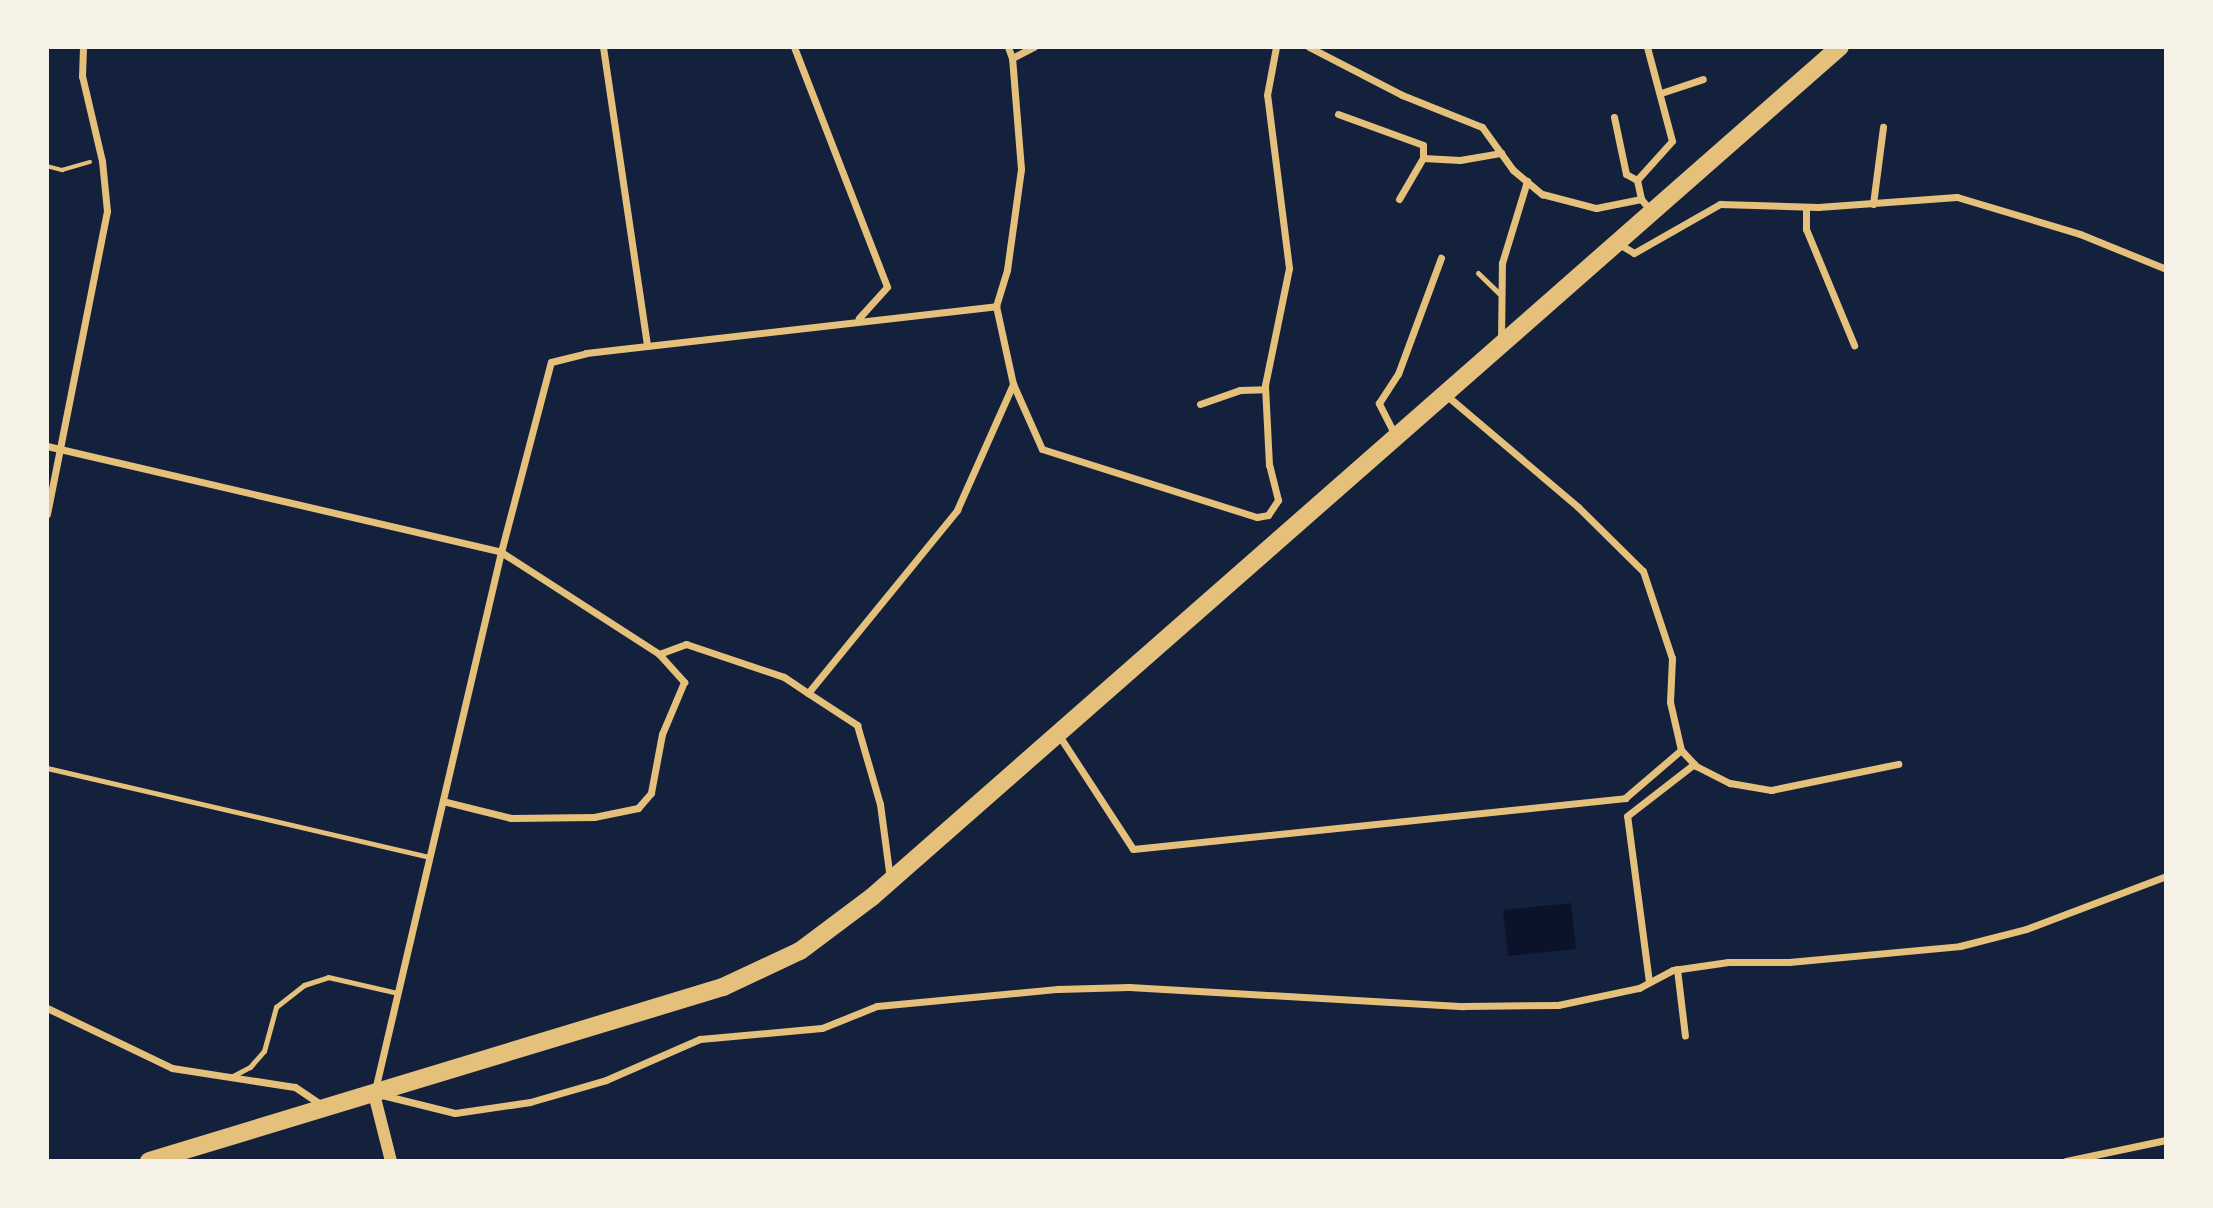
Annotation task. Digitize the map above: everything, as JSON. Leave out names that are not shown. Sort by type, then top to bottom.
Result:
[{"type":"highway","points":[[149,1161],[723,987],[800,951],[890,881],[1618,244],[1647,206],[1840,47]]},
{"type":"street","points":[[47,514],[107,211],[101,155],[82,76],[83,47]]},
{"type":"street","points":[[603,47],[647,346]]},
{"type":"street","points":[[794,47],[887,287],[858,319]]},
{"type":"street","points":[[1008,47],[1012,58],[1021,169],[1007,270],[996,306],[1013,384],[1042,449],[1256,517],[1268,514],[1278,500],[1269,465],[1265,389],[1289,268],[1267,95],[1276,47]]},
{"type":"street","points":[[1012,58],[1034,47]]},
{"type":"street","points":[[1309,47],[1402,95],[1482,127],[1501,153],[1542,194],[1597,208],[1647,206],[1637,180],[1626,174],[1614,117]]},
{"type":"street","points":[[1637,180],[1671,141],[1661,93],[1647,47]]},
{"type":"street","points":[[1661,93],[1703,79]]},
{"type":"street","points":[[1338,114],[1423,145],[1423,158],[1399,200]]},
{"type":"street","points":[[1873,204],[1883,127]]},
{"type":"street","points":[[1423,158],[1460,160],[1501,153]]},
{"type":"street","points":[[1501,346],[1502,262],[1527,181]]},
{"type":"street","points":[[1618,244],[1634,253],[1720,204],[1806,207],[1957,197],[1990,204],[2166,270]]},
{"type":"street","points":[[1806,207],[1806,229],[1854,345]]},
{"type":"street","points":[[1396,438],[1379,403],[1398,374],[1441,258]]},
{"type":"street","points":[[391,1161],[374,1094],[501,552],[551,362],[586,353],[858,319],[996,306]]},
{"type":"street","points":[[808,693],[957,510],[1013,384]]},
{"type":"street","points":[[1200,404],[1240,390],[1265,389]]},
{"type":"street","points":[[1445,395],[1578,508],[1643,571],[1672,658],[1670,702],[1681,750],[1694,764],[1730,783],[1771,790],[1898,764]]},
{"type":"street","points":[[47,446],[501,552],[659,654],[684,682],[662,734],[651,793],[638,808],[594,817],[511,818],[443,801]]},
{"type":"street","points":[[659,654],[686,644],[783,677],[857,725],[880,804],[890,881]]},
{"type":"street","points":[[1058,734],[1133,849],[1625,798],[1681,750]]},
{"type":"street","points":[[1649,982],[1627,816],[1694,764]]},
{"type":"street","points":[[374,1094],[455,1113],[530,1102],[606,1080],[700,1039],[822,1028],[877,1006],[1058,989],[1229,990],[1463,1006],[1558,1005],[1649,982],[1678,969],[1960,946],[2026,929],[2166,876]]},
{"type":"street","points":[[1678,969],[1685,1036]]},
{"type":"street","points":[[47,1008],[172,1068],[295,1087],[327,1108]]},
{"type":"street","points":[[2066,1161],[2166,1140]]},
{"type":"lane","points":[[1478,274],[1500,294]]},
{"type":"lane","points":[[47,768],[429,857]]},
{"type":"lane","points":[[230,1077],[250,1067],[264,1051],[276,1007],[304,985],[328,977],[398,993]]},
{"type":"path","points":[[47,166],[76,168],[101,155]]},
{"type":"water","points":[[1571,903],[1576,949],[1508,956],[1503,910]]}]
